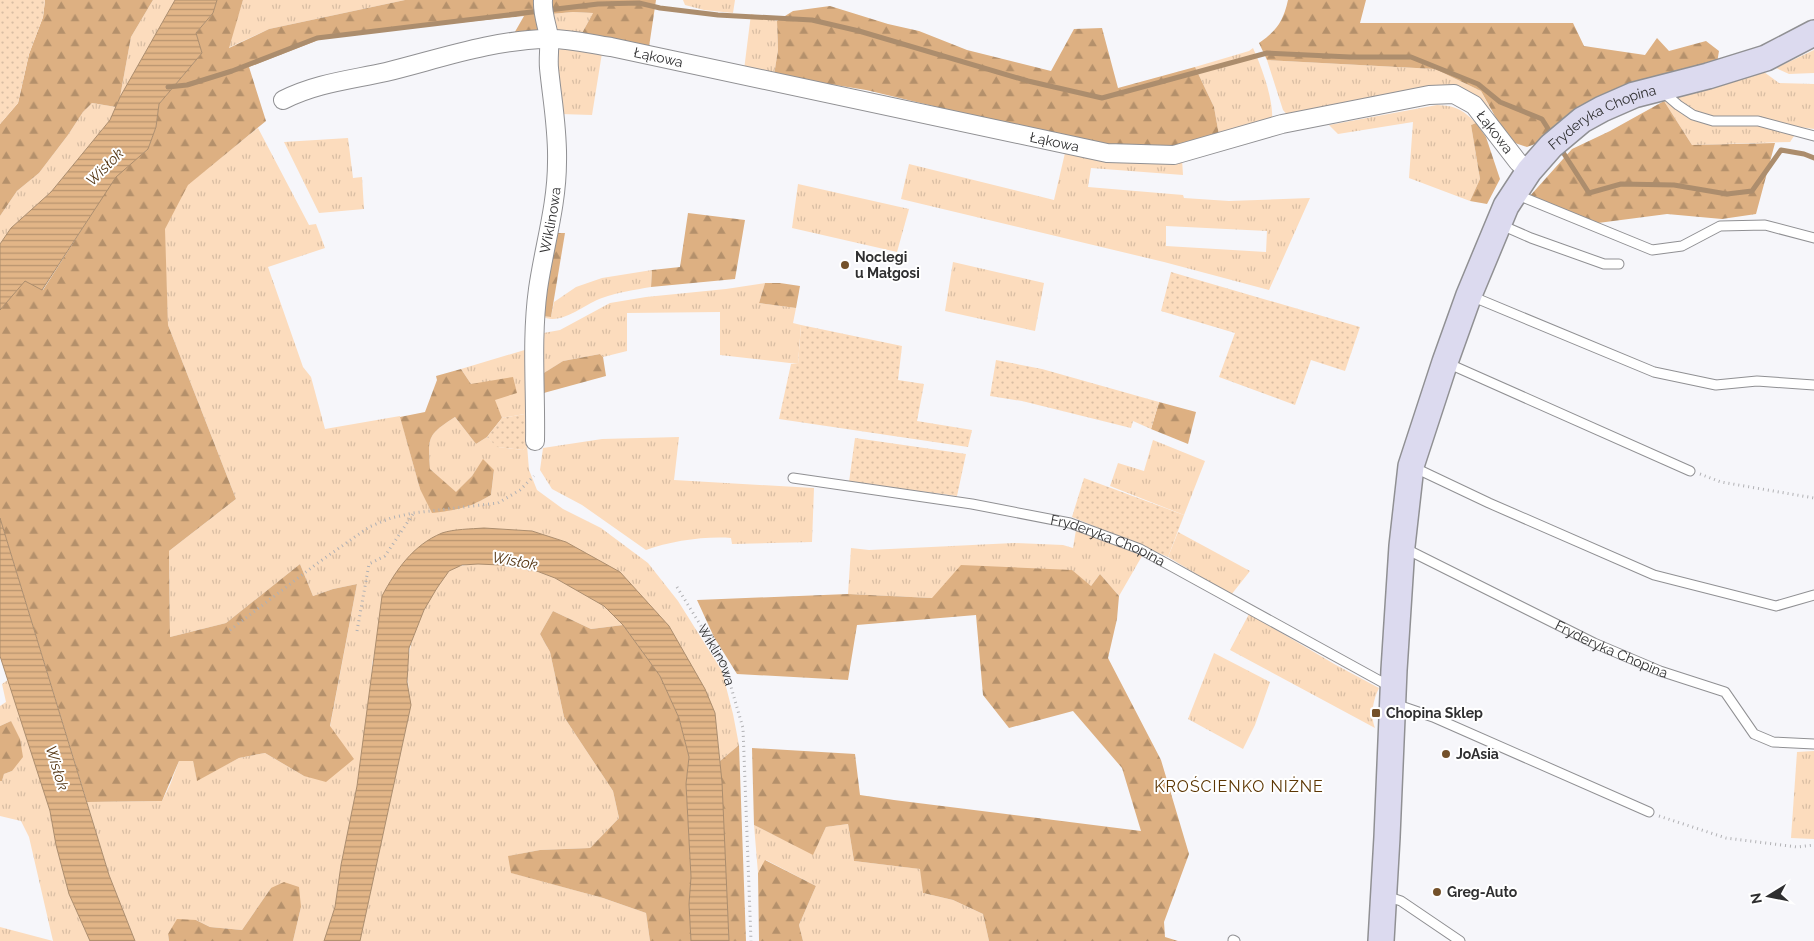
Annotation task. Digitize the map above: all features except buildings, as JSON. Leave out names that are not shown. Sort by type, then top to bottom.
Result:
[{"type":"street","name":"Łąkowa","points":[[283,100],[302,90],[516,40],[545,17],[611,46],[1106,153],[1174,155],[1282,124],[1430,95],[1454,94],[1474,105],[1518,162],[1529,171]]},
{"type":"street","name":"Wiklinowa","points":[[535,441],[536,403],[533,342],[538,290],[557,184],[556,116],[545,17]]},
{"type":"street","name":"Fryderyka Chopina","points":[[1381,941],[1402,546],[1411,466],[1445,362],[1498,223],[1513,193],[1529,171],[1558,140],[1582,120],[1634,95],[1708,76],[1766,58],[1814,33]]},
{"type":"lane","points":[[1659,88],[1693,116],[1713,121],[1758,121],[1814,136]]},
{"type":"lane","points":[[1513,193],[1652,250],[1682,246],[1720,226],[1765,225],[1814,238]]},
{"type":"lane","points":[[1498,223],[1531,238],[1604,264],[1619,264]]},
{"type":"lane","points":[[1469,295],[1654,372],[1716,385],[1757,381],[1814,385]]},
{"type":"lane","points":[[1445,362],[1690,471]]},
{"type":"lane","points":[[1411,466],[1489,503],[1654,575],[1776,606],[1814,595]]},
{"type":"lane","name":"Fryderyka Chopina","points":[[793,478],[972,504],[1070,523],[1140,549],[1393,696],[1434,717],[1649,812]]},
{"type":"lane","name":"Fryderyka Chopina","points":[[1402,546],[1594,643],[1660,671],[1724,692],[1754,734],[1773,742],[1814,744]]},
{"type":"lane","points":[[1384,895],[1401,901],[1460,941]]},
{"type":"path","points":[[1690,471],[1721,482],[1814,498]]},
{"type":"path","points":[[230,630],[315,565],[369,527],[390,518],[413,513],[498,503],[520,490],[534,476]]},
{"type":"path","points":[[357,631],[369,564],[386,556],[413,513]]},
{"type":"path","name":"Wiklinowa","points":[[677,587],[724,663],[742,728],[751,941]]},
{"type":"path","points":[[1649,812],[1726,838],[1797,847],[1814,845]]},
{"type":"green space","points":[[0,0],[45,0],[43,17],[29,54],[18,103],[0,124]]},
{"type":"green space","points":[[45,0],[153,0],[131,37],[120,97],[116,107],[92,103],[83,112],[39,173],[17,191],[0,216],[0,124],[18,103],[29,54],[43,17]]},
{"type":"green space","points":[[153,0],[175,0],[120,97],[131,37]]},
{"type":"green space","points":[[217,0],[243,0],[229,48],[269,29],[405,0],[537,0],[538,32],[512,37],[524,16],[406,28],[321,39],[249,67],[266,121],[188,185],[165,229],[168,325],[236,499],[169,551],[170,637],[226,623],[300,564],[313,596],[357,584],[330,726],[354,759],[326,782],[304,776],[265,753],[239,758],[197,781],[193,761],[179,761],[162,801],[87,802],[0,518],[0,310],[25,280],[43,290],[116,176],[148,149],[156,127],[159,104],[202,53],[196,33],[213,13]]},
{"type":"green space","points":[[243,0],[405,0],[269,29],[228,48]]},
{"type":"green space","points":[[550,0],[656,0],[649,47],[581,35],[593,13],[551,14]]},
{"type":"green space","points":[[683,0],[735,0],[733,13],[704,10],[685,5]]},
{"type":"green space","points":[[1288,0],[1366,0],[1360,23],[1573,23],[1584,46],[1645,55],[1657,38],[1669,51],[1706,41],[1719,51],[1717,63],[1573,112],[1535,144],[1527,147],[1515,143],[1501,127],[1481,91],[1435,69],[1267,60],[1259,43],[1278,25]]},
{"type":"green space","points":[[830,6],[888,24],[919,31],[967,50],[1051,71],[1074,29],[1102,28],[1118,88],[1195,67],[1214,107],[1219,135],[1178,145],[1128,150],[1089,143],[866,90],[774,75],[778,50],[777,21],[793,11]]},
{"type":"green space","points":[[593,13],[581,35],[558,33],[552,28],[551,14]]},
{"type":"green space","points":[[751,14],[777,21],[778,50],[774,75],[744,70]]},
{"type":"green space","points":[[564,48],[602,53],[592,115],[560,114],[554,57],[559,50]]},
{"type":"green space","points":[[1253,48],[1269,94],[1272,122],[1219,135],[1214,107],[1195,67],[1249,51]]},
{"type":"green space","points":[[1814,50],[1814,73],[1789,74],[1776,68]]},
{"type":"green space","points":[[1267,60],[1435,69],[1481,91],[1491,110],[1462,91],[1290,118],[1283,110]]},
{"type":"green space","points":[[1764,72],[1779,83],[1814,84],[1814,129],[1800,127],[1790,142],[1692,145],[1664,101]]},
{"type":"green space","points":[[1664,101],[1692,145],[1775,143],[1756,214],[1722,219],[1667,214],[1598,223],[1529,197],[1572,149],[1610,131]]},
{"type":"green space","points":[[92,103],[116,107],[110,120],[51,192],[11,228],[0,244],[0,216],[17,191],[39,173],[83,112]]},
{"type":"green space","points":[[1437,105],[1458,109],[1467,114],[1476,123],[1471,125],[1480,179],[1470,201],[1409,178],[1413,122],[1338,134],[1329,125]]},
{"type":"green space","points":[[1476,123],[1486,137],[1500,179],[1487,204],[1470,201],[1480,179],[1471,125]]},
{"type":"green space","points":[[258,128],[309,225],[316,224],[325,248],[268,267],[303,367],[311,377],[325,429],[400,416],[420,489],[476,503],[491,495],[494,471],[483,460],[472,476],[456,493],[430,469],[429,450],[434,433],[455,417],[476,444],[487,437],[498,447],[523,450],[527,445],[529,470],[537,490],[563,509],[601,528],[648,563],[678,601],[722,671],[739,745],[720,761],[715,713],[566,542],[532,531],[484,528],[378,637],[372,664],[371,689],[357,786],[341,865],[335,907],[324,941],[293,941],[301,907],[271,888],[242,930],[210,927],[196,920],[168,934],[169,941],[135,941],[109,875],[87,802],[162,801],[179,761],[193,761],[197,780],[239,758],[265,753],[304,776],[330,727],[357,584],[313,596],[300,564],[226,623],[170,637],[169,551],[236,499],[168,325],[164,229],[187,185]]},
{"type":"green space","points":[[348,138],[353,178],[362,177],[364,209],[319,213],[284,142]]},
{"type":"green space","points":[[1065,153],[1113,161],[1182,159],[1183,175],[1091,168],[1088,187],[1229,201],[1310,198],[1269,290],[1164,262],[901,199],[909,164],[1054,200]],"holes":[[[1166,226],[1267,231],[1266,252],[1166,246]]]},
{"type":"green space","points":[[798,184],[909,209],[897,252],[792,228]]},
{"type":"green space","points":[[688,213],[745,220],[735,279],[651,287],[652,270],[680,267]]},
{"type":"green space","points":[[555,233],[565,233],[551,317],[541,316]]},
{"type":"green space","points":[[953,262],[1044,283],[1035,331],[945,311]]},
{"type":"green space","points":[[652,270],[651,287],[608,296],[564,317],[549,319],[541,316],[551,317],[554,302],[576,287],[602,278]]},
{"type":"green space","points":[[1171,272],[1360,327],[1345,371],[1311,360],[1295,405],[1219,377],[1235,333],[1161,311]]},
{"type":"green space","points":[[765,283],[759,303],[796,308],[793,323],[801,325],[798,364],[720,355],[720,312],[627,313],[627,351],[603,357],[600,354],[563,361],[539,376],[538,334],[560,330],[610,303]]},
{"type":"green space","points":[[765,283],[800,286],[796,308],[759,303]]},
{"type":"green space","points":[[801,325],[902,346],[898,380],[924,384],[917,421],[972,430],[968,447],[779,419],[791,364],[798,364]]},
{"type":"green space","points":[[528,349],[530,413],[502,418],[494,400],[471,384],[461,369]]},
{"type":"green space","points":[[600,354],[603,357],[606,376],[540,394],[539,376],[563,361]]},
{"type":"green space","points":[[996,360],[1042,369],[1159,402],[1151,429],[1133,421],[1131,428],[1022,401],[990,396]]},
{"type":"green space","points":[[461,369],[471,384],[513,377],[517,393],[495,400],[502,418],[487,437],[476,444],[455,417],[434,433],[429,450],[430,469],[456,492],[472,476],[483,459],[494,470],[491,495],[463,508],[432,513],[420,489],[400,417],[425,412],[437,380],[436,376]]},
{"type":"green space","points":[[1159,402],[1196,412],[1188,444],[1151,429]]},
{"type":"green space","points":[[530,413],[527,445],[523,450],[497,447],[487,437],[502,418]]},
{"type":"green space","points":[[679,437],[674,480],[814,488],[812,542],[732,544],[731,538],[711,538],[677,542],[646,550],[582,505],[552,489],[540,470],[543,448],[602,439]]},
{"type":"green space","points":[[855,438],[966,454],[957,496],[849,482]]},
{"type":"green space","points":[[1153,440],[1205,461],[1184,515],[1110,486],[1118,463],[1144,471]]},
{"type":"green space","points":[[1084,478],[1184,515],[1168,557],[1072,517]]},
{"type":"green space","points":[[1076,530],[1104,539],[1142,556],[1119,596],[1100,574],[1091,586],[932,598],[848,594],[851,548],[869,550],[1014,543],[1063,545],[1073,548]]},
{"type":"green space","points":[[1178,532],[1250,571],[1231,595],[1168,557]]},
{"type":"green space","points":[[478,564],[534,570],[555,578],[604,606],[623,625],[591,629],[553,611],[540,634],[550,652],[564,717],[613,791],[619,818],[590,848],[540,850],[509,856],[512,873],[603,898],[646,913],[650,941],[360,941],[411,705],[408,662],[413,637],[431,597],[446,574],[459,566]]},
{"type":"green space","points":[[961,565],[1072,570],[1091,586],[1100,574],[1119,596],[1117,619],[1108,658],[1161,760],[1189,854],[1164,922],[1165,937],[1178,941],[989,941],[983,914],[953,900],[923,893],[920,869],[854,861],[848,824],[826,827],[813,855],[754,825],[752,748],[855,754],[860,795],[1141,831],[1122,768],[1073,711],[1009,728],[983,695],[976,615],[857,625],[848,680],[737,674],[714,637],[697,600],[848,594],[932,598]]},
{"type":"green space","points":[[553,611],[591,629],[623,625],[660,676],[679,718],[689,757],[686,784],[691,877],[689,904],[691,941],[650,941],[646,913],[603,898],[511,873],[508,856],[540,850],[590,848],[619,818],[613,791],[564,717],[550,652],[540,634]]},
{"type":"green space","points":[[1249,614],[1379,688],[1373,708],[1375,728],[1230,650]]},
{"type":"green space","points":[[1214,653],[1270,682],[1255,725],[1243,749],[1188,719]]},
{"type":"green space","points":[[8,680],[50,811],[56,845],[69,894],[90,941],[53,941],[29,837],[21,821],[0,816],[0,781],[2,781],[4,774],[12,771],[11,721],[0,726],[0,706],[6,702],[2,684]]},
{"type":"green space","points":[[11,721],[20,739],[23,757],[12,771],[4,774],[2,781],[0,781],[0,726]]},
{"type":"green space","points":[[739,745],[746,941],[729,941],[720,761]]},
{"type":"green space","points":[[1814,751],[1814,839],[1791,838],[1797,752]]},
{"type":"green space","points":[[848,824],[854,861],[921,869],[923,893],[953,900],[983,914],[989,941],[803,941],[799,925],[816,886],[766,860],[758,873],[754,825],[813,854],[826,827]]},
{"type":"green space","points":[[765,860],[816,886],[799,925],[803,941],[759,941],[758,873]]},
{"type":"green space","points":[[284,882],[299,887],[301,907],[293,941],[169,941],[168,934],[177,919],[196,920],[210,927],[242,930],[271,888]]},
{"type":"green space","points":[[0,927],[53,941],[0,941]]},
{"type":"water","name":"Wisłok","points":[[175,0],[217,0],[213,13],[196,33],[202,53],[159,104],[156,127],[148,149],[116,177],[42,290],[25,281],[0,310],[0,244],[11,228],[51,192],[110,120],[120,97]]},
{"type":"water","name":"Wisłok","points":[[0,518],[109,875],[135,941],[90,941],[69,894],[56,845],[50,811],[0,656]]},
{"type":"water","name":"Wisłok","points":[[484,528],[532,531],[566,542],[620,572],[669,626],[705,689],[715,713],[722,782],[729,941],[691,941],[689,904],[691,877],[686,784],[689,757],[679,718],[660,676],[623,625],[604,606],[555,578],[534,570],[478,564],[462,565],[449,571],[424,610],[409,648],[407,682],[411,705],[360,941],[324,941],[335,907],[341,865],[357,786],[382,596],[399,568],[422,544],[442,533]]},
{"type":"waterway","points":[[168,87],[187,85],[232,71],[317,38],[598,4],[639,3],[660,8],[718,15],[812,20],[859,31],[1028,81],[1102,98],[1267,53],[1350,57],[1411,57],[1478,84],[1500,102],[1542,119],[1552,135]]},
{"type":"waterway","points":[[1559,146],[1589,193],[1621,184],[1674,185],[1727,194],[1752,191],[1781,150],[1804,154],[1814,158]]},
{"type":"place","name":"Noclegi u Małgosi","points":[[845,265]]},
{"type":"place","name":"Chopina Sklep","points":[[1376,713]]},
{"type":"place","name":"JoAsia","points":[[1446,754]]},
{"type":"place","name":"Greg-Auto","points":[[1437,892]]},
{"type":"district","name":"KROŚCIENKO NIŻNE","points":[[1239,786]]}]
